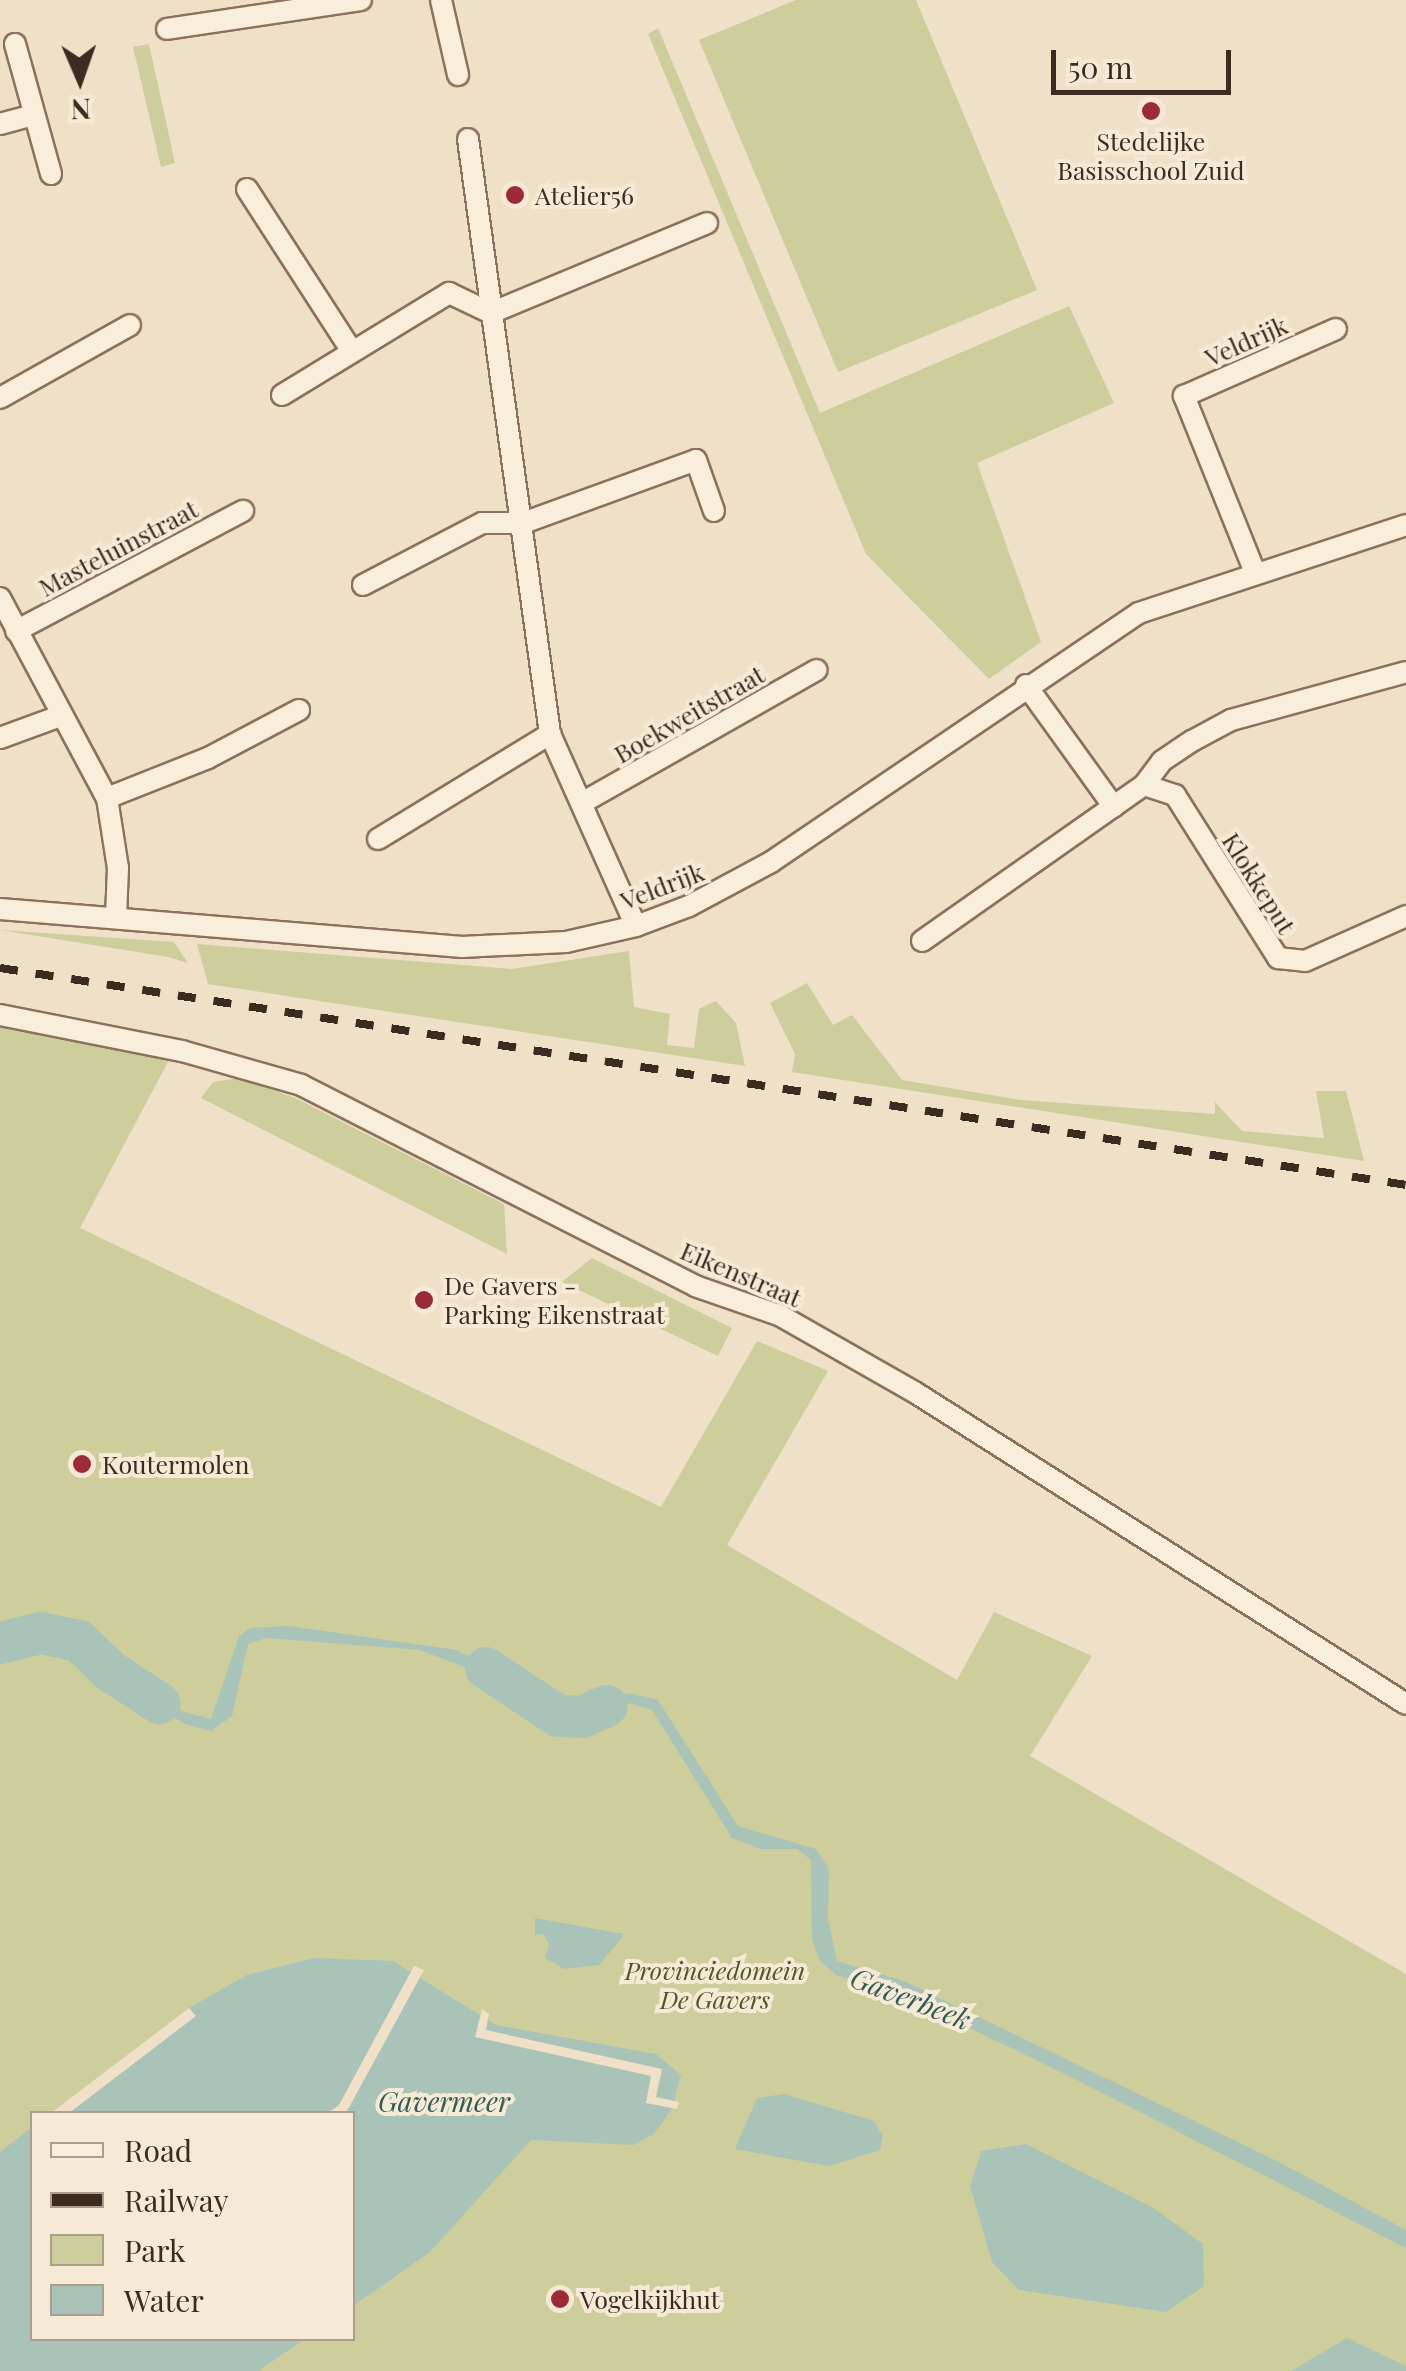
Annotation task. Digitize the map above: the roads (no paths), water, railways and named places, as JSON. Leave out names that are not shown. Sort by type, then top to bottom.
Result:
[{"type":"street","points":[[167,29],[360,0]]},
{"type":"street","points":[[441,0],[458,75]]},
{"type":"street","points":[[15,44],[51,174]]},
{"type":"street","points":[[0,124],[34,115]]},
{"type":"street","points":[[468,140],[550,734],[586,801],[636,926]]},
{"type":"street","points":[[246,189],[350,350]]},
{"type":"street","points":[[282,395],[449,293],[491,313],[707,223]]},
{"type":"street","points":[[0,398],[130,325]]},
{"type":"street","name":"Veldrijk","points":[[1254,570],[1184,396],[1336,329]]},
{"type":"street","points":[[363,584],[482,522],[523,524],[696,460],[714,511]]},
{"type":"street","name":"Masteluinstraat","points":[[16,630],[243,510]]},
{"type":"street","name":"Veldrijk","points":[[0,909],[462,947],[566,942],[636,926],[690,906],[771,862],[1026,685],[1140,612],[1254,570],[1406,525]]},
{"type":"street","points":[[0,598],[107,798],[118,868],[116,918]]},
{"type":"street","name":"Boekweitstraat","points":[[586,801],[817,670]]},
{"type":"street","points":[[922,940],[1144,785],[1162,761],[1232,720],[1406,672]]},
{"type":"street","points":[[1026,685],[1114,806]]},
{"type":"street","points":[[107,798],[208,758],[300,710]]},
{"type":"street","points":[[0,738],[60,716]]},
{"type":"street","points":[[378,839],[550,734]]},
{"type":"street","name":"Klokkeput","points":[[1144,785],[1175,795],[1278,958],[1305,961],[1406,916]]},
{"type":"street","name":"Eikenstraat","points":[[0,1016],[182,1051],[301,1085],[694,1286],[781,1316],[916,1393],[1406,1704]]},
{"type":"water","points":[[45,1624],[86,1633],[106,1643],[90,1657],[46,1642],[0,1651],[0,1634]]},
{"type":"water","points":[[289,1626],[457,1650],[535,1692],[530,1705],[495,1679],[420,1650],[266,1638],[248,1644],[232,1716],[211,1731],[185,1724],[105,1675],[114,1667],[184,1712],[211,1719],[239,1636],[250,1628]]},
{"type":"water","points":[[628,1693],[658,1700],[738,1826],[816,1849],[829,1869],[828,1919],[837,1961],[904,1981],[1279,2162],[1406,2230],[1406,2248],[899,1994],[836,1975],[820,1961],[812,1940],[811,1860],[797,1849],[760,1849],[732,1838],[652,1710],[630,1703],[588,1724],[547,1720],[558,1705],[583,1709]]},
{"type":"water","points":[[535,1918],[623,1934],[599,1965],[564,1969],[545,1958],[549,1944],[543,1934],[535,1935]]},
{"type":"water","name":"Gavermeer","points":[[314,1958],[393,1961],[496,2025],[656,2054],[681,2075],[672,2109],[654,2134],[633,2145],[531,2140],[430,2252],[355,2305],[355,2111],[55,2111],[189,2008],[247,1975]]},
{"type":"water","points":[[784,2094],[874,2121],[883,2136],[880,2150],[829,2166],[735,2149],[757,2098]]},
{"type":"water","points":[[30,2129],[30,2341],[302,2341],[258,2371],[0,2371],[0,2152]]},
{"type":"water","points":[[1026,2144],[1152,2207],[1203,2244],[1204,2286],[1166,2312],[1019,2290],[992,2262],[970,2186],[981,2151]]},
{"type":"water","points":[[1347,2338],[1406,2366],[1406,2371],[1291,2371]]},
{"type":"waterway","name":"Gaverbeek","points":[[0,1643],[41,1633],[79,1641],[110,1671],[159,1703]]},
{"type":"waterway","name":"Gaverbeek","points":[[486,1668],[558,1716],[582,1717],[607,1706]]},
{"type":"railway","points":[[0,968],[1406,1185]]},
{"type":"place","name":"Stedelijke Basisschool Zuid","points":[[1151,111]]},
{"type":"place","name":"Atelier56","points":[[515,195]]},
{"type":"place","name":"De Gavers - Parking Eikenstraat","points":[[424,1300]]},
{"type":"place","name":"Koutermolen","points":[[82,1464]]},
{"type":"place","name":"Vogelkijkhut","points":[[560,2299]]},
{"type":"park label","name":"Provinciedomein De Gavers","points":[[715,1986]]}]
